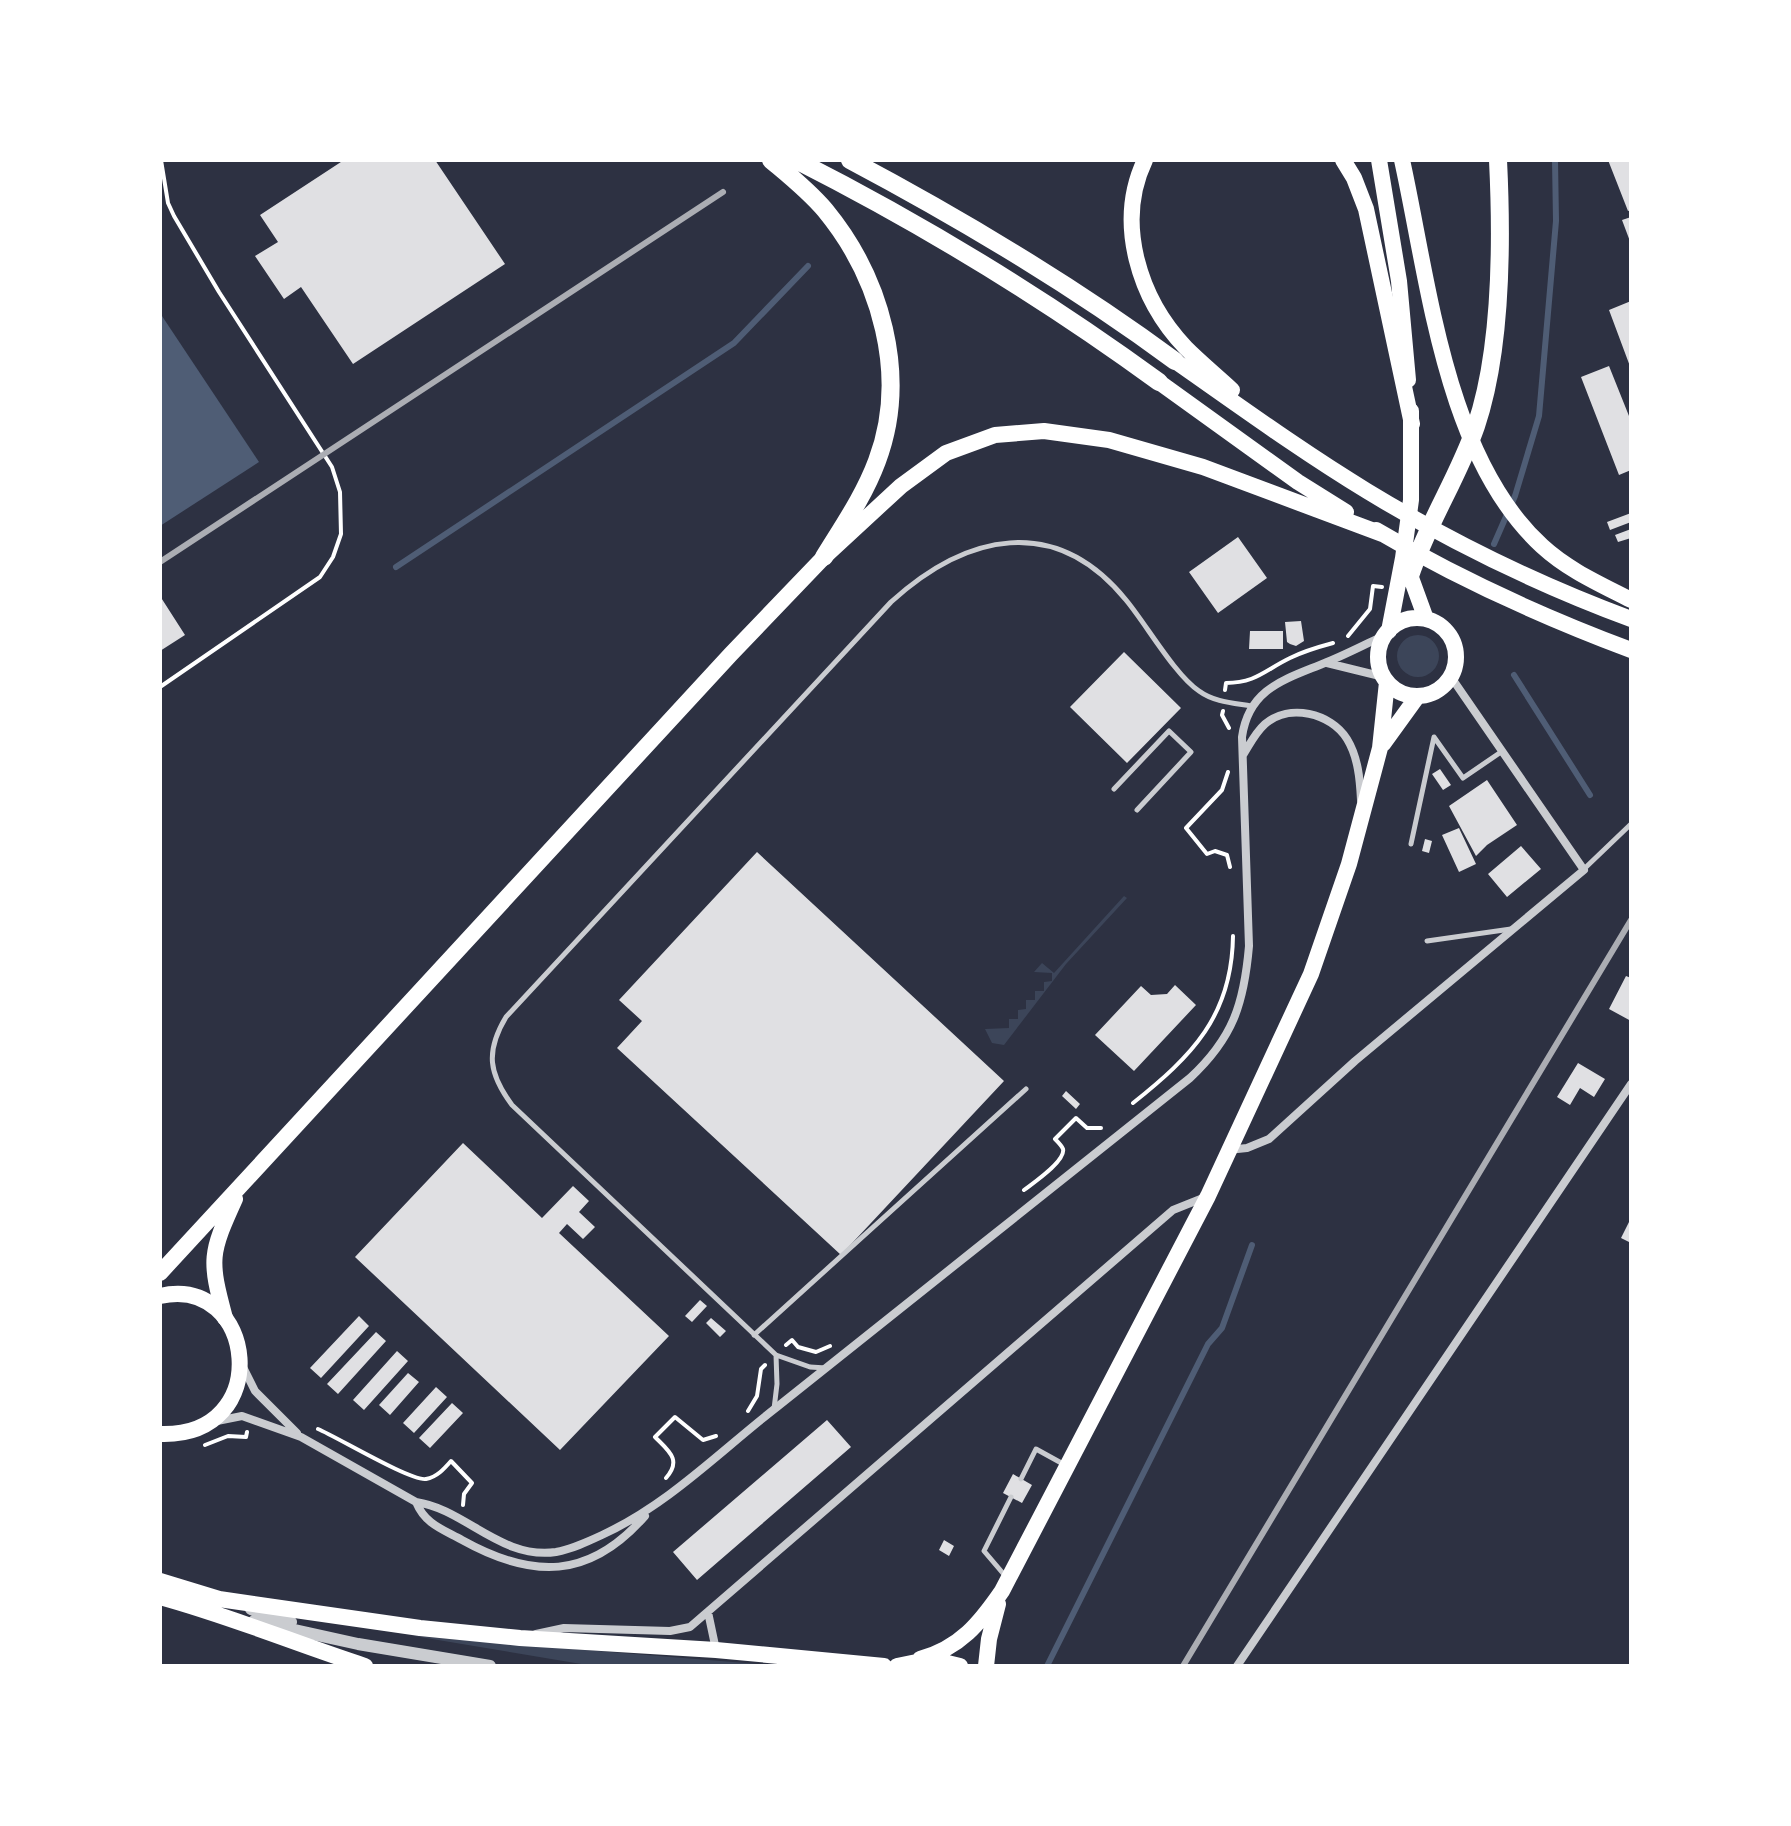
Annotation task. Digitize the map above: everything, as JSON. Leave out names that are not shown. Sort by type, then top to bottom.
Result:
[{"type":"highway","points":[[771,160],[822,207],[845,237],[868,280],[887,345],[889,411],[878,459],[865,488],[824,557]]},
{"type":"highway","points":[[796,160],[998,273],[1094,335],[1159,382]]},
{"type":"highway","points":[[850,160],[1033,263],[1180,354]]},
{"type":"highway","points":[[1403,582],[1465,455],[1483,400],[1498,277],[1498,160]]},
{"type":"main road","points":[[1145,160],[1137,179],[1132,210],[1135,257],[1142,280],[1173,333],[1180,354],[1277,432],[1366,490],[1459,543],[1557,590],[1631,619]]},
{"type":"main road","points":[[1343,160],[1366,209],[1412,424]]},
{"type":"main road","points":[[897,1666],[933,1656],[964,1638],[979,1623],[1005,1585],[1208,1196],[1311,974],[1359,831],[1380,748],[1385,680],[1378,656],[1403,582],[1411,500],[1412,424],[1399,281],[1379,160]]},
{"type":"main road","points":[[1402,160],[1428,289],[1458,404],[1490,477],[1507,507],[1528,532],[1557,558],[1631,600]]},
{"type":"main road","points":[[1159,382],[1298,482],[1385,535],[1511,601],[1631,650]]},
{"type":"main road","points":[[160,1273],[824,557],[922,470],[946,453],[995,435],[1044,431],[1088,435],[1247,482],[1385,535]]},
{"type":"main road","points":[[1385,680],[1399,692],[1417,697],[1437,691],[1451,677],[1456,654],[1447,631],[1426,619],[1403,582]]},
{"type":"main road","points":[[1387,633],[1408,620],[1426,619]]},
{"type":"main road","points":[[1380,748],[1417,697]]},
{"type":"main road","points":[[160,1434],[186,1433],[209,1423],[227,1408],[238,1386],[240,1361],[235,1335],[225,1318],[215,1282],[213,1249],[242,1183]]},
{"type":"main road","points":[[160,1296],[180,1294],[205,1300],[225,1318]]},
{"type":"main road","points":[[160,1581],[274,1636],[365,1666]]},
{"type":"main road","points":[[986,1666],[989,1639],[1005,1585]]},
{"type":"main road","points":[[160,1597],[520,1638],[716,1650],[884,1666]]},
{"type":"main road","points":[[920,1659],[941,1660],[960,1666]]},
{"type":"street","points":[[209,1423],[242,1416],[301,1437],[416,1502],[432,1504],[505,1544],[539,1552],[557,1552],[577,1546],[651,1509],[1190,1078],[1225,1039],[1242,1000],[1249,946],[1243,756],[1244,727],[1251,706],[1283,680],[1327,663],[1387,633]]},
{"type":"street","points":[[1327,663],[1385,680]]},
{"type":"street","points":[[1227,1150],[1247,1148],[1269,1139],[1355,1061],[1584,870],[1451,677]]},
{"type":"street","points":[[1243,756],[1254,736],[1276,717],[1303,713],[1332,723],[1348,740],[1357,766],[1361,802],[1359,831]]},
{"type":"street","points":[[1237,1666],[1631,1084]]},
{"type":"street","points":[[520,1638],[564,1628],[677,1631],[690,1627],[1173,1210],[1208,1196]]},
{"type":"street","points":[[240,1361],[255,1391],[301,1437]]},
{"type":"street","points":[[416,1502],[422,1517],[471,1545],[514,1564],[537,1568],[571,1565],[593,1557],[636,1527],[651,1509]]},
{"type":"street","points":[[215,1605],[358,1644],[490,1666]]},
{"type":"street","points":[[708,1612],[716,1650]]},
{"type":"lane","points":[[826,1368],[810,1367],[776,1355],[512,1105],[492,1068],[498,1030],[514,1007],[902,592],[965,554],[991,544],[1031,543],[1058,548],[1089,564],[1123,597],[1192,686],[1213,699],[1251,706]]},
{"type":"lane","points":[[1114,789],[1169,731],[1191,752],[1137,810]]},
{"type":"lane","points":[[1411,844],[1434,737],[1463,778],[1502,751]]},
{"type":"lane","points":[[1584,870],[1631,824]]},
{"type":"lane","points":[[1427,941],[1516,928]]},
{"type":"lane","points":[[754,1335],[1026,1089]]},
{"type":"lane","points":[[774,1409],[776,1355]]},
{"type":"lane","points":[[1021,1479],[1036,1449],[1066,1465]]},
{"type":"lane","points":[[1005,1585],[984,1551],[1011,1497]]},
{"type":"path","points":[[160,687],[320,577],[339,543],[342,520],[340,492],[332,467],[219,292],[174,216],[168,203],[161,160]]},
{"type":"path","points":[[1226,683],[1254,680],[1288,659],[1343,639],[1353,632],[1370,609],[1373,586],[1403,582]]},
{"type":"path","points":[[1222,715],[1229,724],[1229,730]]},
{"type":"path","points":[[1228,768],[1227,782],[1222,790],[1186,828],[1207,854],[1215,851],[1227,855],[1231,872]]},
{"type":"path","points":[[1124,1110],[1172,1072],[1205,1034],[1223,998],[1230,971],[1233,934]]},
{"type":"path","points":[[1023,1191],[1059,1161],[1063,1147],[1055,1139],[1076,1118],[1092,1129],[1100,1129],[1112,1120]]},
{"type":"path","points":[[792,1340],[798,1347],[816,1352],[839,1338]]},
{"type":"path","points":[[737,1420],[757,1396],[761,1369]]},
{"type":"path","points":[[657,1484],[667,1477],[675,1463],[674,1456],[655,1437],[675,1417],[703,1440],[713,1438],[725,1429]]},
{"type":"path","points":[[315,1427],[420,1480],[437,1475],[451,1461],[472,1483],[466,1488],[463,1500],[468,1513]]},
{"type":"shaded area","points":[[160,313],[259,462],[160,526]]},
{"type":"shaded area","points":[[1418,635],[1433,641],[1439,656],[1433,671],[1418,677],[1403,671],[1397,656],[1403,641]]},
{"type":"shaded area","points":[[1124,896],[1127,898],[1066,964],[1004,1045],[992,1043],[985,1029],[1009,1028],[1009,1019],[1018,1019],[1018,1010],[1026,1009],[1026,1000],[1035,1000],[1035,991],[1044,991],[1044,982],[1052,981],[1052,973],[1034,972],[1042,963],[1054,973]]},
{"type":"shaded area","points":[[414,1636],[733,1662],[784,1666],[593,1666]]},
{"type":"building","points":[[344,160],[435,160],[505,264],[353,364],[301,287],[284,299],[255,256],[278,242],[260,215]]},
{"type":"building","points":[[1608,160],[1631,160],[1631,210],[1628,211]]},
{"type":"building","points":[[1631,217],[1631,244],[1622,220]]},
{"type":"building","points":[[1631,301],[1631,369],[1609,310]]},
{"type":"building","points":[[1609,366],[1631,421],[1631,470],[1619,475],[1581,377]]},
{"type":"building","points":[[1631,513],[1631,522],[1610,530],[1607,522]]},
{"type":"building","points":[[1631,529],[1631,538],[1618,542],[1615,535]]},
{"type":"building","points":[[1238,537],[1267,578],[1218,613],[1189,572]]},
{"type":"building","points":[[160,596],[185,635],[160,651]]},
{"type":"building","points":[[1301,621],[1304,641],[1296,646],[1290,644],[1287,642],[1285,622]]},
{"type":"building","points":[[1250,631],[1283,631],[1283,649],[1249,649]]},
{"type":"building","points":[[1124,652],[1181,708],[1127,763],[1070,707]]},
{"type":"building","points":[[1440,769],[1451,785],[1443,790],[1432,774]]},
{"type":"building","points":[[1487,780],[1517,825],[1476,856],[1449,806]]},
{"type":"building","points":[[1459,828],[1476,864],[1459,872],[1442,835]]},
{"type":"building","points":[[1425,839],[1432,841],[1429,853],[1422,851]]},
{"type":"building","points":[[1521,846],[1541,869],[1507,897],[1488,874]]},
{"type":"building","points":[[757,852],[1004,1081],[841,1255],[617,1048],[642,1021],[619,1000]]},
{"type":"building","points":[[1626,976],[1631,978],[1631,1021],[1609,1009]]},
{"type":"building","points":[[1175,985],[1196,1005],[1134,1071],[1095,1035],[1141,986],[1151,995],[1167,994]]},
{"type":"building","points":[[1578,1063],[1605,1079],[1594,1097],[1580,1088],[1570,1105],[1557,1097]]},
{"type":"building","points":[[1066,1091],[1080,1104],[1076,1109],[1062,1096]]},
{"type":"building","points":[[463,1143],[542,1218],[573,1186],[589,1201],[579,1212],[595,1227],[583,1239],[567,1224],[559,1233],[669,1336],[560,1450],[355,1257]]},
{"type":"building","points":[[1631,1218],[1631,1243],[1621,1238]]},
{"type":"building","points":[[700,1300],[707,1306],[692,1322],[685,1316]]},
{"type":"building","points":[[359,1316],[369,1326],[321,1378],[310,1368]]},
{"type":"building","points":[[711,1318],[726,1331],[720,1337],[706,1323]]},
{"type":"building","points":[[376,1332],[386,1341],[338,1394],[327,1384]]},
{"type":"building","points":[[397,1351],[408,1361],[364,1410],[353,1400]]},
{"type":"building","points":[[408,1373],[419,1382],[390,1415],[379,1405]]},
{"type":"building","points":[[436,1387],[447,1397],[414,1433],[403,1423]]},
{"type":"building","points":[[452,1403],[463,1413],[430,1448],[419,1438]]},
{"type":"building","points":[[827,1420],[851,1447],[697,1580],[673,1552]]},
{"type":"building","points":[[1013,1474],[1032,1485],[1022,1503],[1003,1493]]},
{"type":"building","points":[[944,1540],[954,1546],[949,1556],[939,1550]]},
{"type":"waterway","points":[[1494,544],[1515,496],[1539,416],[1556,221],[1555,160]]},
{"type":"waterway","points":[[396,567],[734,343],[808,266]]},
{"type":"waterway","points":[[1514,675],[1590,795]]},
{"type":"waterway","points":[[1047,1666],[1208,1344],[1222,1328],[1252,1245]]},
{"type":"railway","points":[[160,562],[723,192]]},
{"type":"railway","points":[[1183,1666],[1631,920]]}]
